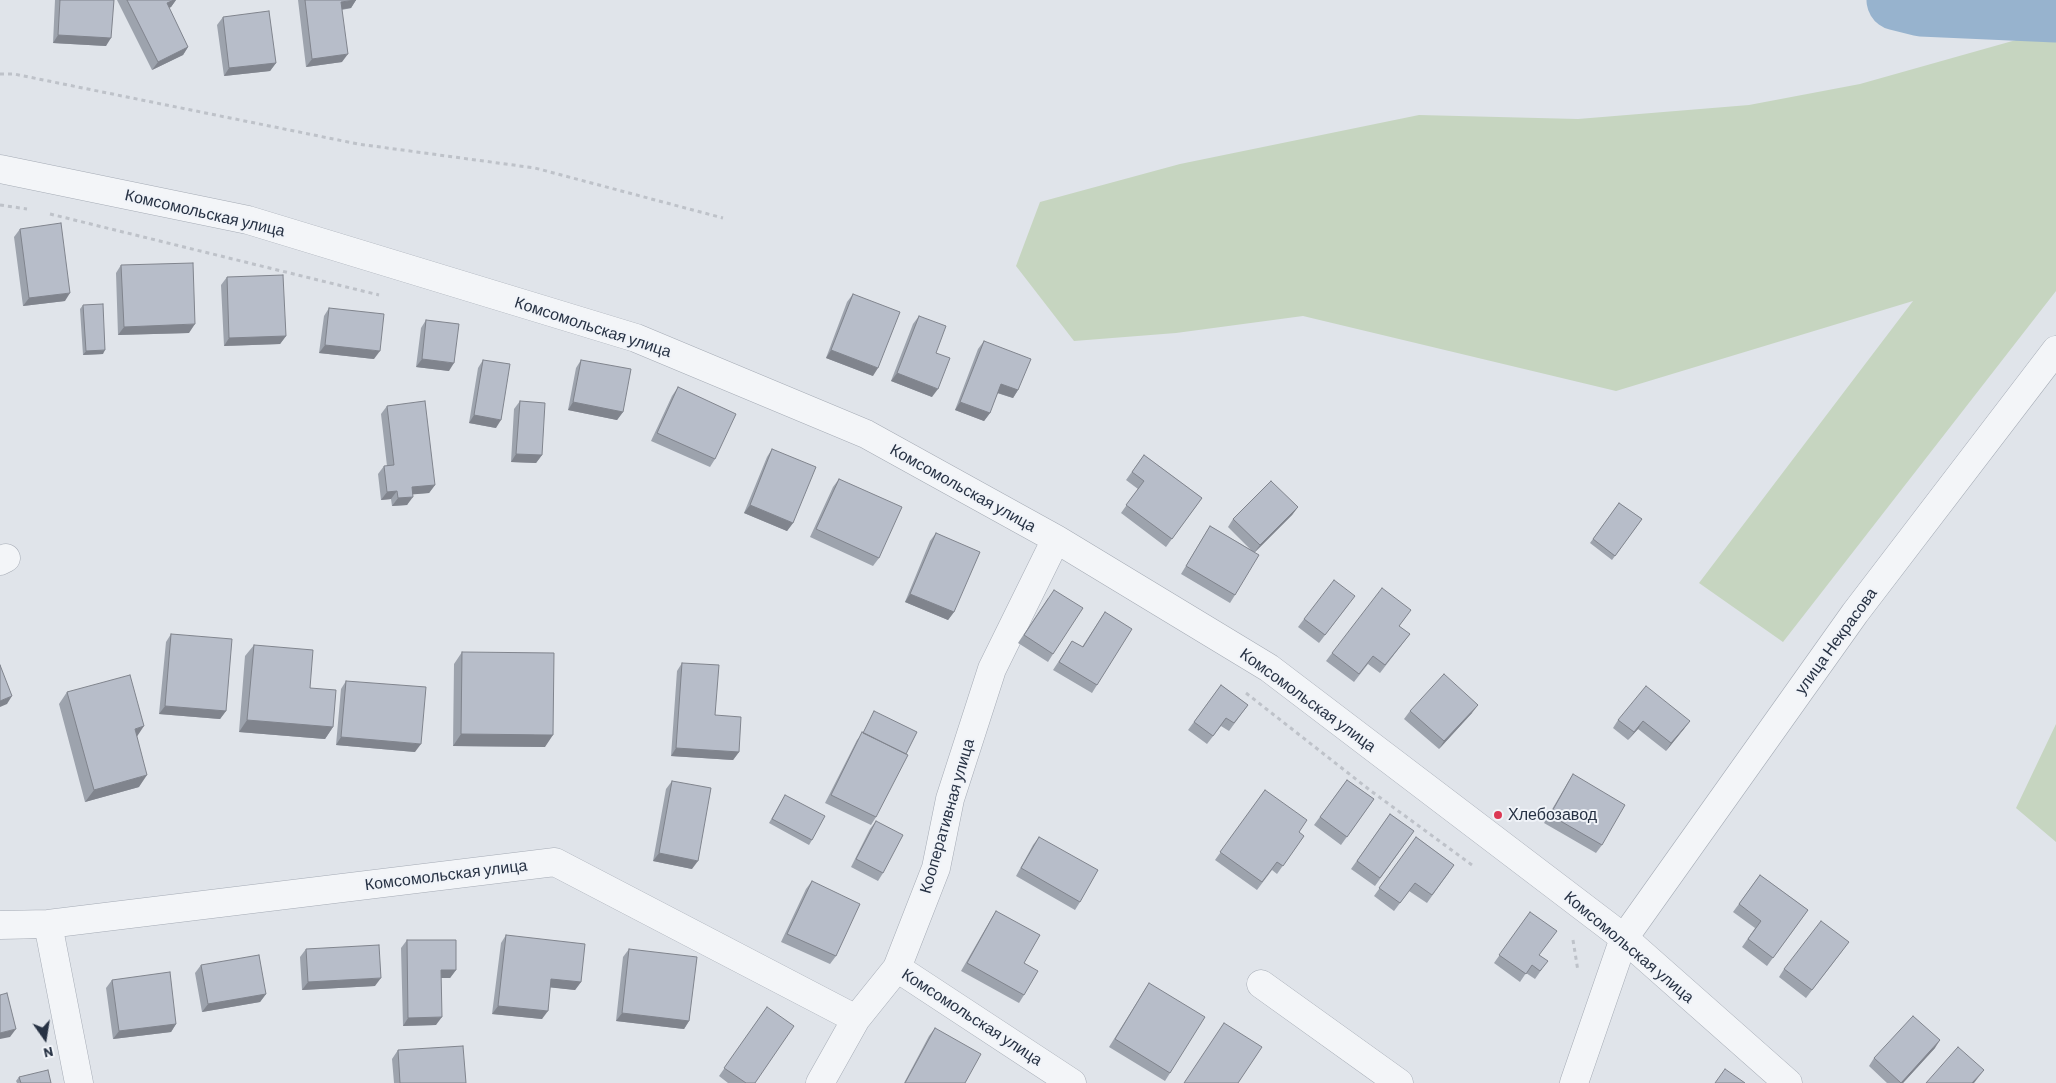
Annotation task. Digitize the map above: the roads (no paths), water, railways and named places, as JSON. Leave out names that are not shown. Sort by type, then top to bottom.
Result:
[{"type":"street","name":"Комсомольская улица","points":[[0,169],[248,220],[636,338],[866,434],[1056,539],[1269,668],[1624,938],[1788,1083]]},
{"type":"street","name":"улица Некрасова","points":[[1574,1083],[1624,938],[1855,613],[2056,350]]},
{"type":"street","name":"Кооперативная улица","points":[[820,1083],[856,1019],[897,968],[936,868],[950,799],[992,669],[1056,539]]},
{"type":"street","name":"Комсомольская улица","points":[[0,925],[48,924],[555,862],[856,1019]]},
{"type":"street","points":[[48,924],[79,1083]]},
{"type":"street","name":"Комсомольская улица","points":[[897,968],[1072,1083]]},
{"type":"street","points":[[1262,984],[1399,1083]]},
{"type":"waterway","points":[[1897,0],[1921,6],[2056,12]]},
{"type":"place","name":"Хлебозавод","points":[[1498,815]]}]
